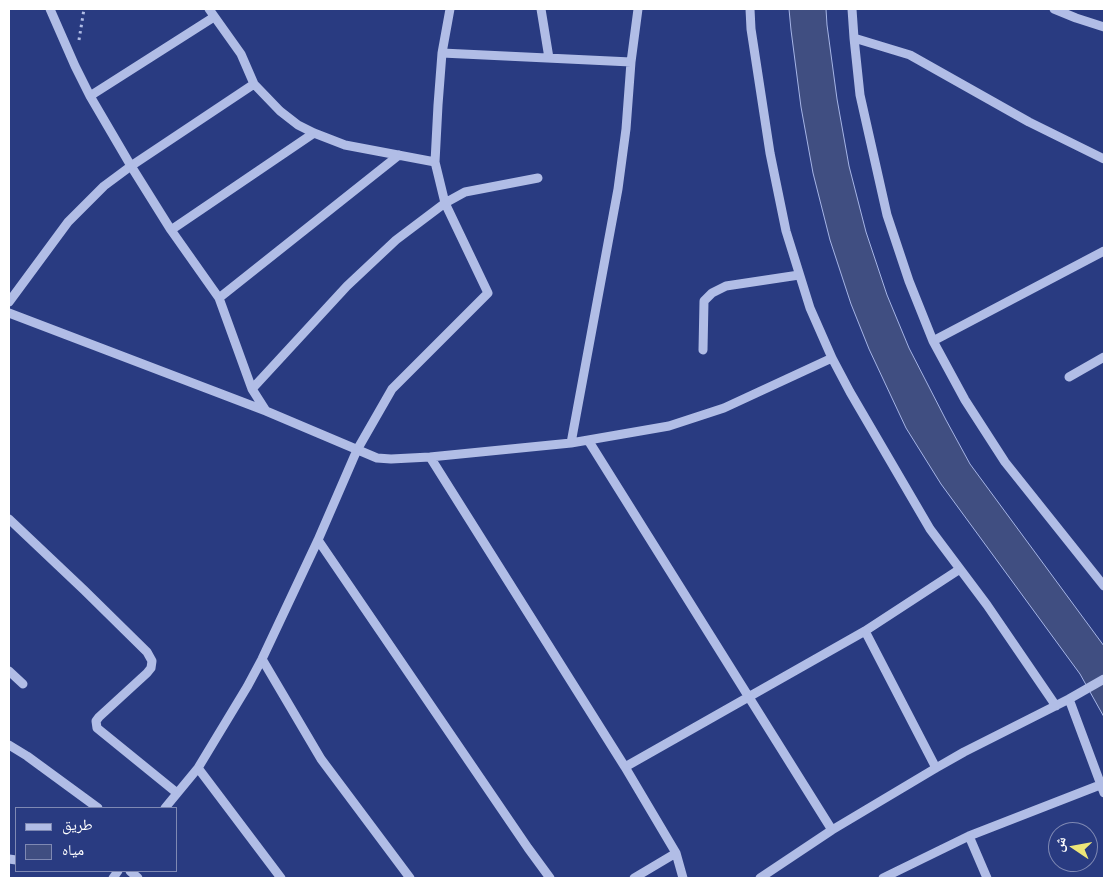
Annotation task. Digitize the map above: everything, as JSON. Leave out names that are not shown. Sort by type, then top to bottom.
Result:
[{"type":"street","points":[[50,9],[90,96],[130,166],[171,230],[219,298],[252,389],[266,411]]},
{"type":"street","points":[[165,807],[198,768],[247,687],[318,540],[357,450],[392,389],[488,293],[445,203],[435,162],[442,53],[450,9]]},
{"type":"street","points":[[541,9],[549,58]]},
{"type":"street","points":[[571,442],[618,189],[638,9]]},
{"type":"street","points":[[750,9],[751,28],[770,152],[786,231],[810,308],[832,358],[850,392],[930,529],[987,606],[1056,706]]},
{"type":"street","points":[[852,9],[860,95],[887,215],[909,281],[933,342],[965,400],[1006,462],[1104,586]]},
{"type":"street","points":[[1054,9],[1104,27]]},
{"type":"street","points":[[90,96],[212,13],[241,54],[254,84],[280,111],[298,125],[345,145],[435,162]]},
{"type":"street","points":[[854,38],[910,55],[1029,122],[1104,159]]},
{"type":"street","points":[[442,53],[632,62]]},
{"type":"street","points":[[9,302],[68,222],[104,186],[130,166],[254,84]]},
{"type":"street","points":[[171,230],[314,133]]},
{"type":"street","points":[[219,298],[399,155]]},
{"type":"street","points":[[252,389],[347,286],[396,240],[445,203],[465,192],[538,178]]},
{"type":"street","points":[[933,342],[1104,251]]},
{"type":"street","points":[[703,350],[704,301],[712,292],[726,286],[800,275]]},
{"type":"street","points":[[9,314],[266,411],[377,458],[391,459],[430,457],[588,440],[669,426],[724,408],[832,358]]},
{"type":"street","points":[[1069,377],[1104,357]]},
{"type":"street","points":[[588,440],[832,830]]},
{"type":"street","points":[[430,457],[625,767],[676,853],[683,878]]},
{"type":"street","points":[[9,519],[84,590],[146,652],[152,661],[151,668],[147,673],[99,717],[96,722],[97,728],[177,793]]},
{"type":"street","points":[[318,540],[550,878]]},
{"type":"street","points":[[625,767],[865,631],[960,569]]},
{"type":"street","points":[[865,631],[936,768]]},
{"type":"street","points":[[262,659],[320,760],[410,878]]},
{"type":"street","points":[[9,672],[23,684]]},
{"type":"street","points":[[760,878],[832,830],[936,768],[1104,679]]},
{"type":"street","points":[[883,878],[970,836],[1102,789],[1069,699]]},
{"type":"street","points":[[9,745],[97,807]]},
{"type":"street","points":[[198,768],[281,878]]},
{"type":"street","points":[[970,836],[987,878]]},
{"type":"street","points":[[634,878],[676,853]]},
{"type":"water","points":[[789,9],[826,9],[837,99],[849,166],[866,232],[887,295],[909,348],[970,464],[1104,646],[1104,717],[1080,674],[941,484],[906,428],[869,349],[851,304],[830,240],[813,173],[801,107]]}]
